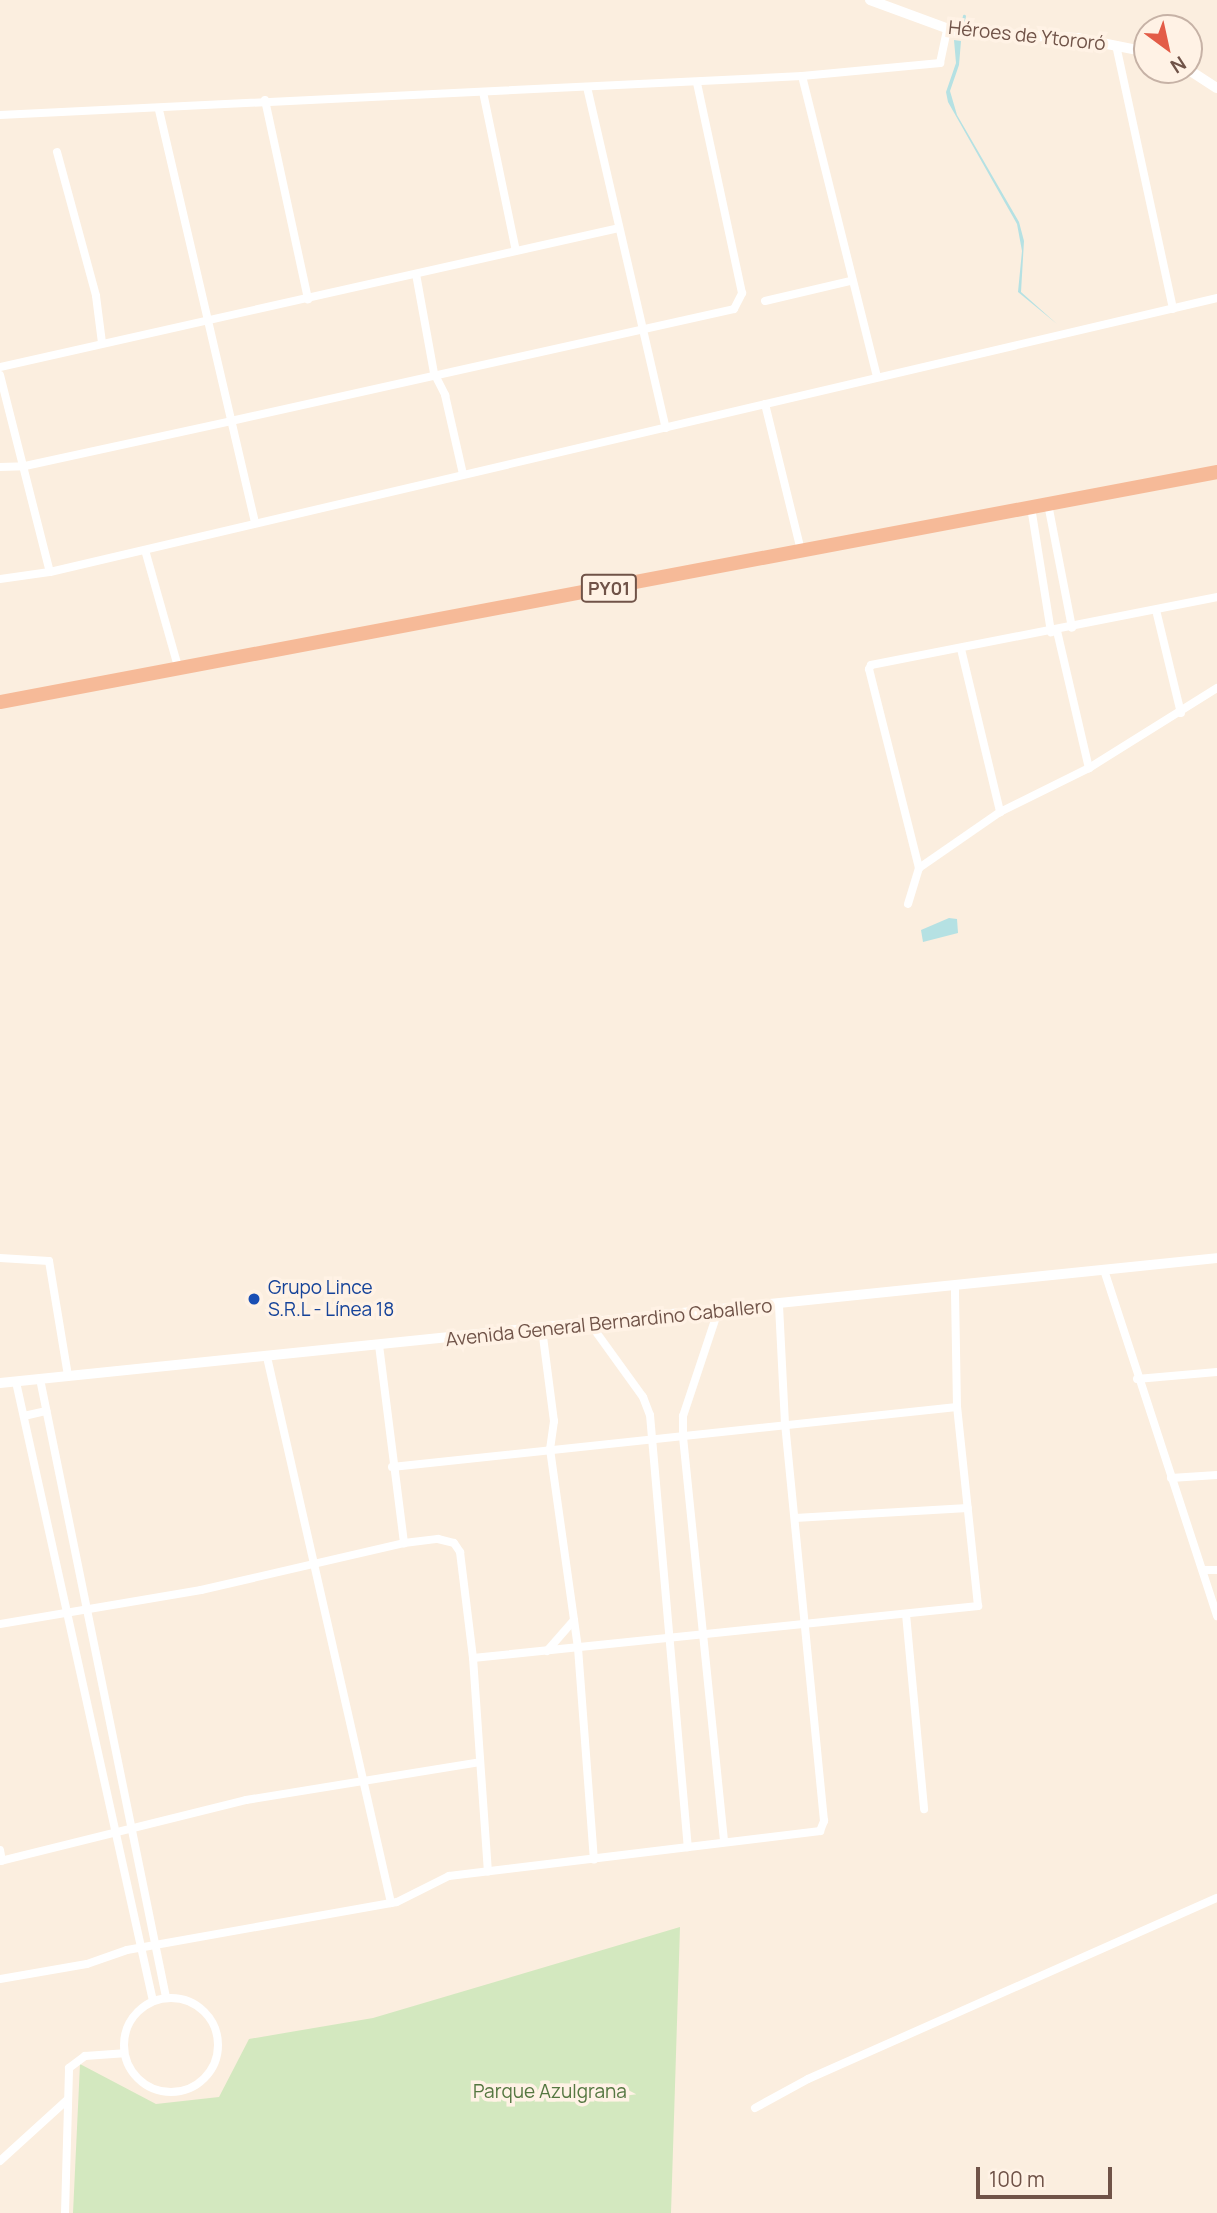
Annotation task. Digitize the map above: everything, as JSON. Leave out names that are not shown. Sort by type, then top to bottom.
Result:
[{"type":"highway","name":"PY01","points":[[0,702],[1217,471]]},
{"type":"main road","name":"Héroes de Ytororó","points":[[870,0],[952,31],[1066,37],[1133,49]]},
{"type":"main road","name":"Avenida General Bernardino Caballero","points":[[0,1383],[1105,1273],[1217,1258]]},
{"type":"street","points":[[0,115],[159,110],[265,100],[697,83],[802,76],[940,63],[952,31]]},
{"type":"street","points":[[1116,45],[1173,309]]},
{"type":"street","points":[[802,76],[850,281],[877,377]]},
{"type":"street","points":[[0,467],[25,466],[434,373],[734,309],[740,302],[742,292],[697,83]]},
{"type":"street","points":[[587,87],[666,428]]},
{"type":"street","points":[[482,92],[516,251]]},
{"type":"street","points":[[265,100],[309,299]]},
{"type":"street","points":[[159,110],[255,523]]},
{"type":"street","points":[[57,152],[96,296],[102,343]]},
{"type":"street","points":[[0,367],[619,228]]},
{"type":"street","points":[[416,274],[434,373],[445,395],[463,474]]},
{"type":"street","points":[[765,301],[850,281]]},
{"type":"street","points":[[0,579],[50,572],[1217,298]]},
{"type":"street","points":[[0,374],[50,572]]},
{"type":"street","points":[[765,404],[801,551]]},
{"type":"street","points":[[1048,504],[1072,628]]},
{"type":"street","points":[[1031,507],[1054,631],[1089,768]]},
{"type":"street","points":[[145,550],[179,670]]},
{"type":"street","points":[[908,904],[919,868],[869,669],[875,662],[1072,628],[1217,597]]},
{"type":"street","points":[[1156,610],[1181,713]]},
{"type":"street","points":[[961,649],[1000,812]]},
{"type":"street","points":[[919,868],[1000,812],[1089,768],[1181,713],[1217,688]]},
{"type":"street","points":[[0,1258],[49,1261],[68,1376]]},
{"type":"street","points":[[1105,1273],[1137,1379],[1217,1616]]},
{"type":"street","points":[[473,1658],[978,1606],[957,1407],[955,1288]]},
{"type":"street","points":[[0,1979],[74,1966],[139,1948],[391,1903],[449,1876],[724,1842],[817,1834],[823,1827],[785,1424],[779,1306]]},
{"type":"street","points":[[718,1311],[683,1416],[683,1437],[724,1842]]},
{"type":"street","points":[[591,1325],[643,1397],[654,1440],[688,1847]]},
{"type":"street","points":[[542,1329],[554,1421],[551,1449],[578,1648],[594,1859]]},
{"type":"street","points":[[379,1345],[392,1467],[404,1543]]},
{"type":"street","points":[[267,1357],[311,1565],[391,1903]]},
{"type":"street","points":[[1137,1379],[1217,1372]]},
{"type":"street","points":[[40,1379],[166,1997]]},
{"type":"street","points":[[16,1382],[70,1615],[139,1948],[153,2001]]},
{"type":"street","points":[[392,1467],[957,1407]]},
{"type":"street","points":[[24,1416],[46,1411]]},
{"type":"street","points":[[1171,1478],[1217,1475]]},
{"type":"street","points":[[795,1518],[968,1508]]},
{"type":"street","points":[[0,1624],[70,1615],[404,1543],[438,1539],[458,1547],[473,1658],[488,1871]]},
{"type":"street","points":[[1203,1570],[1217,1570]]},
{"type":"street","points":[[906,1614],[924,1809]]},
{"type":"street","points":[[547,1651],[574,1620]]},
{"type":"street","points":[[0,1850],[1,1861],[131,1826],[246,1800],[363,1784],[480,1762]]},
{"type":"street","points":[[755,2108],[808,2079],[1217,1898]]},
{"type":"street","points":[[166,1997],[181,1998],[207,2013],[219,2040],[213,2069],[190,2088],[168,2092],[139,2080],[124,2053],[129,2022],[153,2001],[166,1997]]},
{"type":"street","points":[[65,2213],[69,2068],[76,2060],[124,2053]]},
{"type":"street","points":[[0,2161],[67,2100]]},
{"type":"green space","name":"Parque Azulgrana","points":[[680,1927],[671,2213],[73,2213],[80,2064],[156,2104],[219,2097],[249,2039],[373,2018]]},
{"type":"water","points":[[954,40],[961,41],[959,65],[950,91],[957,115],[1019,222],[1024,241],[1021,292],[1057,324],[1018,292],[1022,251],[1017,224],[948,102],[946,92],[956,63]]},
{"type":"water","points":[[949,918],[957,919],[958,933],[923,942],[921,930]]},
{"type":"waterway","points":[[961,30],[964,16]]},
{"type":"place","name":"Grupo Lince S.R.L - Línea 18","points":[[254,1299]]}]
